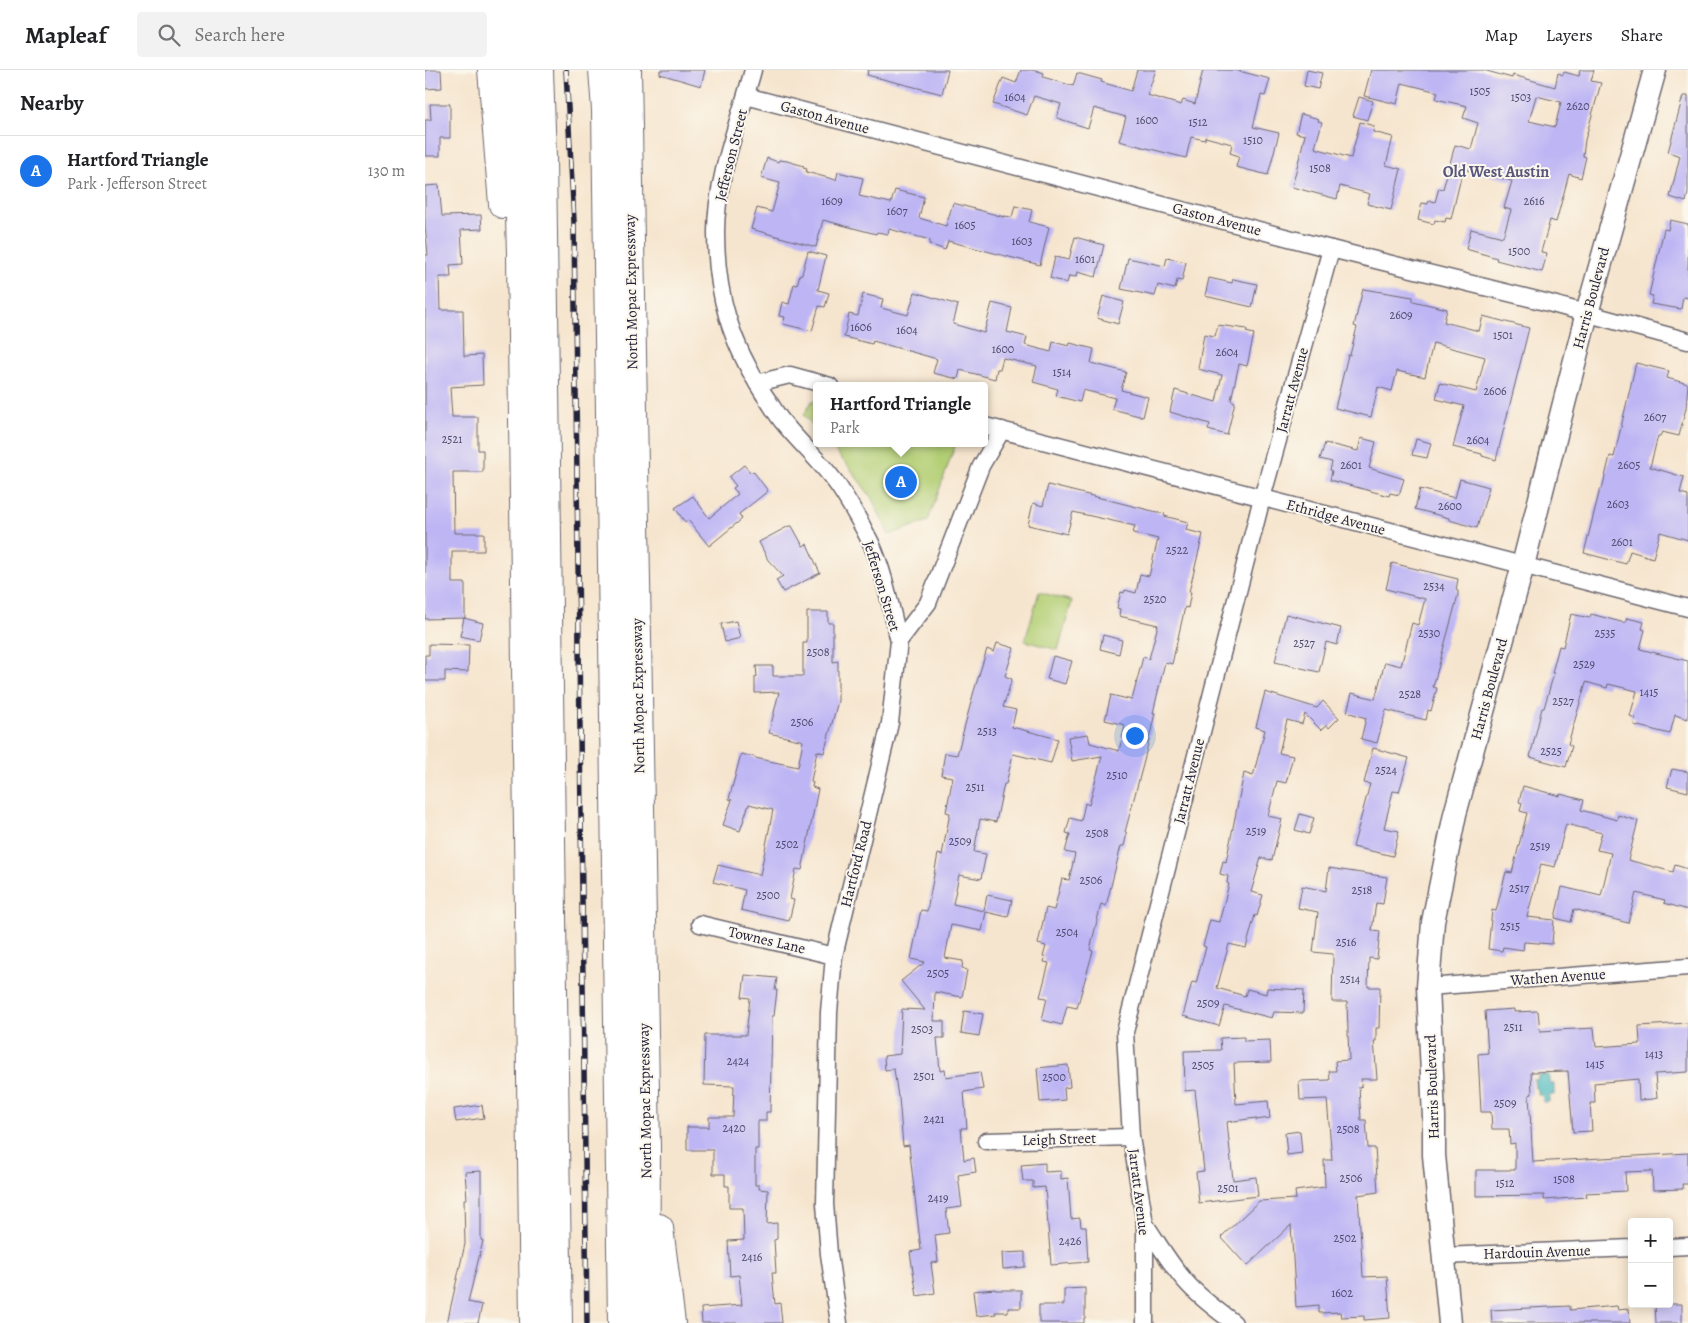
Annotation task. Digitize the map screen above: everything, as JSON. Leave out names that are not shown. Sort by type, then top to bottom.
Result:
[{"type":"highway","points":[[492,70],[502,202],[521,254]]},
{"type":"highway","points":[[516,70],[521,254],[534,1323]]},
{"type":"highway","points":[[539,70],[542,158],[555,1153],[559,1323]]},
{"type":"highway","points":[[621,71],[606,119],[622,1323]]},
{"type":"highway","name":"North Mopac Expressway","points":[[621,71],[646,1148],[645,1323]]},
{"type":"highway","points":[[646,1148],[666,1277],[671,1323]]},
{"type":"street","name":"Jefferson Street","points":[[753,70],[720,190],[716,231],[718,272],[723,306],[735,340],[757,383],[781,420],[822,465],[840,489],[871,544],[884,583],[899,641]]},
{"type":"street","name":"Harris Boulevard","points":[[1450,1323],[1434,1155],[1428,987],[1433,922],[1455,814],[1523,565],[1587,314],[1655,70]]},
{"type":"street","name":"Gaston Avenue","points":[[746,96],[1331,249],[1536,299],[1688,341]]},
{"type":"street","name":"Jarratt Avenue","points":[[1145,1323],[1145,1224],[1131,1137],[1125,1032],[1262,498],[1331,249]]},
{"type":"street","points":[[757,383],[790,375],[815,382]]},
{"type":"street","name":"Ethridge Avenue","points":[[988,427],[1688,608]]},
{"type":"street","points":[[899,641],[928,603],[981,466],[1002,430]]},
{"type":"street","name":"Hartford Road","points":[[839,1323],[829,1254],[825,1204],[829,1012],[834,956],[890,723],[899,641]]},
{"type":"street","name":"Townes Lane","points":[[699,924],[834,956]]},
{"type":"street","name":"Wathen Avenue","points":[[1428,987],[1688,967]]},
{"type":"street","name":"Leigh Street","points":[[986,1141],[1131,1137]]},
{"type":"street","points":[[1145,1224],[1186,1282],[1206,1302],[1234,1323]]},
{"type":"street","points":[[1673,1247],[1688,1246]]},
{"type":"street","name":"Hardouin Avenue","points":[[1443,1256],[1628,1248]]},
{"type":"green space","points":[[812,401],[813,401],[813,425],[804,415]]},
{"type":"green space","points":[[832,447],[955,447],[928,521],[889,535],[871,497]]},
{"type":"green space","points":[[1039,592],[1072,601],[1058,650],[1025,641]]},
{"type":"water","points":[[1538,1075],[1549,1075],[1549,1084],[1554,1084],[1554,1095],[1549,1095],[1549,1102],[1543,1102],[1543,1095],[1538,1095],[1538,1089],[1535,1088],[1534,1080],[1538,1079]]},
{"type":"building","points":[[425,70],[441,70],[442,88],[425,89]]},
{"type":"building","points":[[660,70],[705,70],[701,86],[660,74]]},
{"type":"building","points":[[868,70],[948,70],[942,94],[867,75]]},
{"type":"building","points":[[1021,70],[1035,70],[1044,73],[1043,77],[1073,86],[1077,73],[1131,91],[1137,70],[1156,70],[1147,95],[1181,105],[1183,100],[1195,104],[1203,70],[1235,70],[1270,79],[1265,96],[1261,95],[1253,127],[1279,133],[1268,175],[1236,167],[1239,156],[1230,153],[1232,144],[1205,137],[1205,140],[1191,137],[1186,158],[1119,141],[1126,117],[1094,108],[1088,128],[1057,118],[1061,104],[1034,96],[1027,115],[993,104],[1003,78],[1016,83]]},
{"type":"building","points":[[1307,70],[1322,73],[1318,89],[1304,86]]},
{"type":"building","points":[[1371,70],[1483,70],[1512,78],[1513,75],[1555,87],[1558,73],[1563,75],[1564,72],[1579,76],[1580,70],[1594,70],[1591,81],[1601,83],[1585,140],[1583,156],[1586,157],[1581,178],[1569,174],[1556,222],[1550,220],[1541,252],[1547,253],[1542,272],[1496,260],[1497,258],[1466,249],[1471,229],[1503,237],[1511,210],[1504,208],[1512,181],[1463,169],[1451,219],[1446,218],[1445,222],[1435,220],[1434,224],[1418,220],[1422,203],[1428,204],[1429,200],[1435,202],[1439,188],[1443,189],[1455,145],[1471,149],[1478,123],[1463,118],[1467,106],[1436,99],[1438,92],[1402,83],[1397,104],[1364,96]],"holes":[[[1536,96],[1561,102],[1555,127],[1529,121]]]},
{"type":"building","points":[[1683,96],[1688,96],[1688,193],[1686,202],[1670,197],[1680,156],[1668,152]]},
{"type":"building","points":[[1359,97],[1373,101],[1367,120],[1353,116]]},
{"type":"building","points":[[430,104],[450,104],[450,138],[440,138],[440,156],[425,156],[425,120],[431,120]]},
{"type":"building","points":[[1301,114],[1319,119],[1318,121],[1322,122],[1315,148],[1351,158],[1360,122],[1374,126],[1373,132],[1393,137],[1386,165],[1401,169],[1391,210],[1367,204],[1370,194],[1340,186],[1337,199],[1292,187],[1305,135],[1296,133]]},
{"type":"building","points":[[767,158],[778,162],[779,160],[787,161],[804,166],[803,168],[807,169],[806,172],[836,180],[838,172],[863,178],[859,196],[891,203],[895,190],[924,197],[919,218],[946,226],[953,203],[1004,217],[1012,217],[1015,206],[1032,210],[1029,222],[1049,227],[1040,265],[948,241],[945,250],[929,244],[930,240],[889,229],[888,234],[877,232],[876,234],[823,220],[816,247],[751,229],[757,208],[772,212],[780,183],[761,178]]},
{"type":"building","points":[[439,185],[442,216],[481,215],[482,229],[461,230],[463,264],[450,265],[451,277],[439,277],[440,310],[463,310],[464,356],[482,355],[483,385],[450,387],[452,417],[478,417],[478,450],[483,450],[483,472],[453,472],[454,533],[484,533],[484,551],[452,551],[452,583],[465,583],[465,618],[425,619],[425,255],[428,255],[425,226],[425,186]]},
{"type":"building","points":[[1670,220],[1688,224],[1688,298],[1683,297],[1681,309],[1651,304],[1653,296],[1649,295],[1664,229],[1668,230]]},
{"type":"building","points":[[1075,237],[1104,245],[1096,277],[1077,272],[1076,277],[1069,276],[1067,283],[1050,278],[1055,257],[1069,260]]},
{"type":"building","points":[[808,251],[826,256],[818,290],[829,293],[825,307],[819,306],[812,331],[783,324],[785,317],[779,316],[782,302],[789,304],[794,284],[797,285],[800,274],[802,274]]},
{"type":"building","points":[[1128,258],[1165,266],[1167,258],[1186,262],[1182,281],[1177,280],[1175,289],[1158,285],[1155,296],[1121,289]]},
{"type":"building","points":[[1209,278],[1232,283],[1233,279],[1257,284],[1252,307],[1205,296]]},
{"type":"building","points":[[1363,289],[1413,297],[1413,301],[1447,309],[1444,322],[1479,331],[1483,316],[1529,328],[1496,460],[1482,456],[1482,454],[1453,447],[1464,406],[1436,399],[1440,383],[1476,392],[1485,357],[1433,343],[1425,377],[1397,371],[1392,391],[1378,387],[1371,417],[1335,408],[1357,327],[1354,326]]},
{"type":"building","points":[[915,292],[958,305],[953,324],[984,333],[992,303],[1012,308],[1007,332],[1027,337],[1025,345],[1051,352],[1053,342],[1069,346],[1070,343],[1094,349],[1091,363],[1126,372],[1121,390],[1148,397],[1143,417],[1112,409],[1115,398],[1083,390],[1080,402],[1056,396],[1058,389],[1033,382],[1037,366],[1003,358],[1000,369],[997,369],[995,379],[960,370],[958,379],[933,373],[937,359],[873,341],[872,344],[844,337],[849,314],[858,316],[863,294],[883,299],[881,308],[908,315]]},
{"type":"building","points":[[1103,296],[1124,302],[1118,324],[1097,318]]},
{"type":"building","points":[[1218,325],[1247,329],[1246,332],[1254,334],[1247,366],[1239,364],[1231,400],[1235,402],[1227,435],[1208,430],[1210,424],[1170,412],[1175,390],[1216,402],[1222,375],[1198,369],[1204,334],[1215,336]]},
{"type":"building","points":[[1636,363],[1669,371],[1667,378],[1688,384],[1686,408],[1679,436],[1662,432],[1658,436],[1650,467],[1684,477],[1680,493],[1688,495],[1688,540],[1660,532],[1653,558],[1630,551],[1626,564],[1584,553],[1610,456],[1614,457]]},
{"type":"building","points":[[1361,438],[1376,442],[1369,468],[1404,479],[1399,495],[1390,493],[1389,496],[1330,480],[1332,462],[1320,459],[1325,443],[1358,451]]},
{"type":"building","points":[[1416,439],[1431,443],[1427,458],[1412,455]]},
{"type":"building","points":[[744,465],[751,473],[753,471],[768,491],[739,514],[742,519],[709,546],[688,520],[685,522],[675,508],[693,496],[709,518],[738,494],[733,488],[736,486],[729,477]]},
{"type":"building","points":[[1460,479],[1489,487],[1477,528],[1415,509],[1420,489],[1455,498]]},
{"type":"building","points":[[1048,485],[1165,514],[1164,516],[1188,522],[1186,530],[1203,534],[1189,592],[1191,592],[1188,608],[1185,607],[1172,664],[1165,662],[1144,761],[1125,832],[1127,833],[1124,846],[1121,846],[1106,906],[1101,904],[1090,950],[1093,951],[1077,1008],[1067,1006],[1062,1025],[1042,1020],[1047,998],[1040,997],[1049,963],[1044,962],[1045,958],[1043,957],[1046,946],[1038,944],[1046,908],[1054,910],[1062,879],[1069,880],[1075,854],[1065,852],[1070,834],[1066,833],[1070,818],[1081,821],[1085,803],[1089,805],[1102,756],[1072,761],[1068,737],[1088,734],[1090,743],[1119,751],[1125,725],[1105,720],[1111,695],[1132,700],[1143,657],[1149,659],[1158,625],[1119,616],[1120,609],[1117,608],[1121,592],[1124,593],[1125,590],[1136,593],[1140,574],[1149,576],[1158,539],[1133,533],[1135,526],[1073,512],[1067,534],[1028,525],[1033,503],[1043,506]]},
{"type":"building","points":[[792,526],[803,546],[807,544],[820,573],[783,592],[776,580],[783,576],[768,560],[759,542]]},
{"type":"building","points":[[1392,563],[1458,579],[1456,590],[1458,595],[1433,687],[1437,688],[1431,711],[1428,710],[1426,720],[1386,710],[1377,743],[1361,739],[1366,718],[1347,712],[1352,693],[1375,699],[1385,662],[1401,666],[1412,623],[1418,625],[1425,599],[1386,589]]},
{"type":"building","points":[[807,612],[828,612],[828,623],[833,623],[833,662],[838,661],[838,701],[824,753],[817,751],[811,781],[813,782],[812,787],[818,789],[802,870],[796,869],[790,899],[794,900],[789,921],[741,910],[745,890],[713,882],[718,865],[760,875],[773,810],[749,804],[740,831],[723,825],[732,800],[729,799],[741,754],[798,767],[803,741],[769,733],[779,692],[755,693],[755,677],[757,677],[756,666],[773,666],[773,676],[803,676],[803,643],[807,643]]},
{"type":"building","points":[[1286,614],[1341,628],[1337,645],[1326,642],[1319,672],[1275,662]]},
{"type":"building","points":[[1571,614],[1590,618],[1591,614],[1625,623],[1627,618],[1644,622],[1642,629],[1645,630],[1640,649],[1688,661],[1688,719],[1675,715],[1670,734],[1634,725],[1635,718],[1630,716],[1637,691],[1608,684],[1607,688],[1586,682],[1568,744],[1572,746],[1566,767],[1530,757],[1542,708],[1544,708],[1554,673],[1552,673],[1559,646],[1563,647]]},
{"type":"building","points":[[464,618],[483,623],[479,640],[460,636]]},
{"type":"building","points":[[736,621],[740,638],[725,642],[721,624]]},
{"type":"building","points":[[1103,635],[1122,640],[1119,654],[1100,649]]},
{"type":"building","points":[[997,643],[1014,648],[1005,676],[1012,679],[1003,707],[1016,710],[1012,727],[1058,739],[1051,763],[1013,754],[996,822],[980,819],[974,852],[986,854],[981,879],[959,875],[953,904],[984,911],[987,895],[1012,900],[1008,917],[986,912],[982,931],[951,925],[945,958],[963,961],[962,968],[967,970],[962,997],[935,992],[934,1021],[944,1021],[944,1038],[937,1038],[940,1071],[945,1070],[946,1077],[980,1072],[983,1089],[964,1092],[967,1128],[961,1128],[964,1160],[974,1158],[976,1172],[958,1175],[962,1207],[946,1209],[949,1233],[935,1235],[938,1262],[931,1263],[935,1293],[917,1296],[910,1252],[921,1250],[909,1145],[903,1146],[899,1097],[894,1069],[885,1070],[884,1056],[900,1054],[902,1009],[925,1010],[901,981],[925,962],[911,959],[921,910],[927,911],[938,854],[942,855],[950,813],[946,812],[953,777],[941,775],[945,753],[957,755],[987,649],[994,652]]},
{"type":"building","points":[[429,644],[469,645],[468,672],[445,671],[445,681],[425,681],[425,655],[429,655]]},
{"type":"building","points":[[1053,656],[1072,661],[1065,684],[1047,679]]},
{"type":"building","points":[[1265,692],[1317,708],[1323,701],[1339,718],[1329,728],[1327,725],[1321,730],[1305,714],[1302,724],[1287,720],[1279,753],[1293,756],[1286,783],[1277,781],[1268,816],[1282,819],[1272,860],[1261,858],[1251,892],[1263,895],[1257,916],[1255,915],[1246,948],[1229,944],[1217,988],[1245,996],[1247,989],[1266,994],[1267,988],[1304,990],[1303,1013],[1274,1012],[1272,1018],[1225,1006],[1219,1026],[1183,1016],[1192,982],[1196,983],[1206,947],[1203,946],[1210,920],[1219,922],[1229,884],[1227,883],[1228,876],[1220,874],[1223,861],[1226,862],[1244,773],[1253,776],[1265,730],[1256,727]]},
{"type":"building","points":[[1373,748],[1409,758],[1399,792],[1393,791],[1384,828],[1399,831],[1393,856],[1353,847],[1370,784],[1364,783]]},
{"type":"building","points":[[1672,769],[1688,772],[1688,792],[1667,787]]},
{"type":"building","points":[[1523,786],[1584,800],[1581,810],[1617,820],[1618,815],[1638,821],[1628,860],[1673,872],[1675,865],[1688,869],[1688,910],[1664,903],[1665,900],[1636,893],[1628,923],[1574,909],[1571,922],[1555,918],[1562,887],[1601,896],[1611,853],[1597,850],[1602,833],[1566,824],[1555,867],[1541,864],[1527,917],[1554,920],[1552,944],[1524,942],[1523,950],[1503,947],[1502,951],[1488,949],[1492,910],[1496,911],[1506,872],[1512,873],[1527,813],[1520,811],[1522,803],[1519,802]]},
{"type":"building","points":[[1300,814],[1314,818],[1309,834],[1295,830]]},
{"type":"building","points":[[1329,868],[1387,877],[1383,904],[1376,903],[1372,930],[1380,931],[1377,959],[1369,958],[1368,987],[1380,987],[1379,1028],[1376,1028],[1376,1041],[1374,1041],[1377,1079],[1361,1079],[1362,1086],[1359,1087],[1361,1120],[1366,1120],[1368,1148],[1375,1148],[1378,1192],[1358,1195],[1363,1277],[1387,1276],[1390,1318],[1364,1320],[1364,1316],[1341,1317],[1340,1312],[1319,1313],[1319,1305],[1296,1307],[1291,1225],[1247,1266],[1221,1237],[1259,1201],[1296,1199],[1295,1191],[1325,1187],[1324,1160],[1332,1160],[1327,1099],[1300,1100],[1299,1081],[1330,1080],[1329,1071],[1336,1071],[1335,1061],[1349,1060],[1347,1002],[1332,1002],[1333,954],[1313,952],[1318,912],[1298,908],[1302,886],[1326,891]]},
{"type":"building","points":[[745,975],[777,978],[774,1016],[772,1016],[770,1112],[766,1112],[766,1121],[758,1121],[758,1149],[755,1149],[755,1185],[759,1185],[759,1189],[768,1190],[767,1224],[777,1223],[777,1239],[774,1240],[776,1273],[772,1273],[775,1304],[780,1303],[782,1323],[702,1323],[701,1308],[742,1305],[739,1275],[730,1276],[728,1241],[744,1240],[743,1208],[729,1208],[729,1186],[725,1186],[725,1174],[713,1174],[713,1150],[687,1150],[687,1127],[709,1127],[709,1117],[733,1117],[734,1086],[704,1085],[705,1035],[746,1035],[750,998],[742,997]]},
{"type":"building","points":[[1514,1009],[1514,1012],[1538,1011],[1540,1031],[1594,1028],[1596,1047],[1640,1044],[1639,1026],[1688,1023],[1688,1072],[1655,1074],[1657,1098],[1653,1099],[1639,1100],[1638,1079],[1594,1083],[1595,1103],[1590,1103],[1592,1131],[1573,1132],[1568,1071],[1531,1072],[1532,1094],[1529,1095],[1533,1162],[1688,1153],[1688,1184],[1682,1184],[1683,1189],[1653,1190],[1652,1171],[1625,1172],[1626,1191],[1586,1193],[1587,1197],[1544,1200],[1544,1195],[1476,1196],[1476,1170],[1515,1170],[1515,1143],[1510,1144],[1509,1129],[1492,1129],[1491,1112],[1481,1112],[1478,1054],[1488,1053],[1485,1011]]},
{"type":"building","points":[[964,1011],[983,1014],[979,1036],[961,1033]]},
{"type":"building","points":[[1244,1037],[1244,1041],[1270,1040],[1271,1062],[1234,1063],[1236,1104],[1268,1101],[1270,1118],[1227,1122],[1233,1180],[1256,1177],[1258,1196],[1199,1203],[1196,1172],[1204,1171],[1195,1090],[1185,1091],[1184,1051],[1221,1050],[1220,1038]]},
{"type":"building","points":[[1068,1065],[1070,1087],[1064,1088],[1065,1100],[1040,1102],[1037,1068]]},
{"type":"building","points":[[482,1105],[484,1118],[456,1122],[454,1109]]},
{"type":"building","points":[[1300,1131],[1302,1153],[1287,1155],[1285,1133]]},
{"type":"building","points":[[1045,1163],[1045,1172],[1061,1171],[1061,1179],[1068,1178],[1071,1219],[1080,1218],[1081,1227],[1086,1227],[1088,1262],[1051,1265],[1045,1187],[1033,1188],[1033,1181],[1023,1181],[1021,1165]]},
{"type":"building","points":[[481,1171],[481,1240],[483,1241],[468,1302],[482,1305],[478,1323],[447,1323],[465,1244],[464,1199],[467,1199],[465,1172]]},
{"type":"building","points":[[1025,1252],[1025,1267],[1003,1269],[1002,1253]]},
{"type":"building","points":[[1085,1288],[1084,1323],[1039,1323],[1039,1305],[1064,1305],[1064,1289]]},
{"type":"building","points":[[995,1289],[1021,1290],[1021,1308],[1008,1308],[1008,1312],[995,1312],[996,1314],[976,1316],[973,1291]]},
{"type":"building","points":[[1673,1304],[1682,1304],[1682,1323],[1656,1323],[1655,1308],[1673,1308]]},
{"type":"building","points":[[1570,1306],[1570,1310],[1617,1306],[1618,1310],[1628,1309],[1630,1323],[1492,1323],[1491,1310]]},
{"type":"railway","points":[[566,70],[574,222],[587,1323]]},
{"type":"place","name":"Hartford Triangle","points":[[901,482]]},
{"type":"district","name":"Old West Austin","points":[[1496,171]]}]
